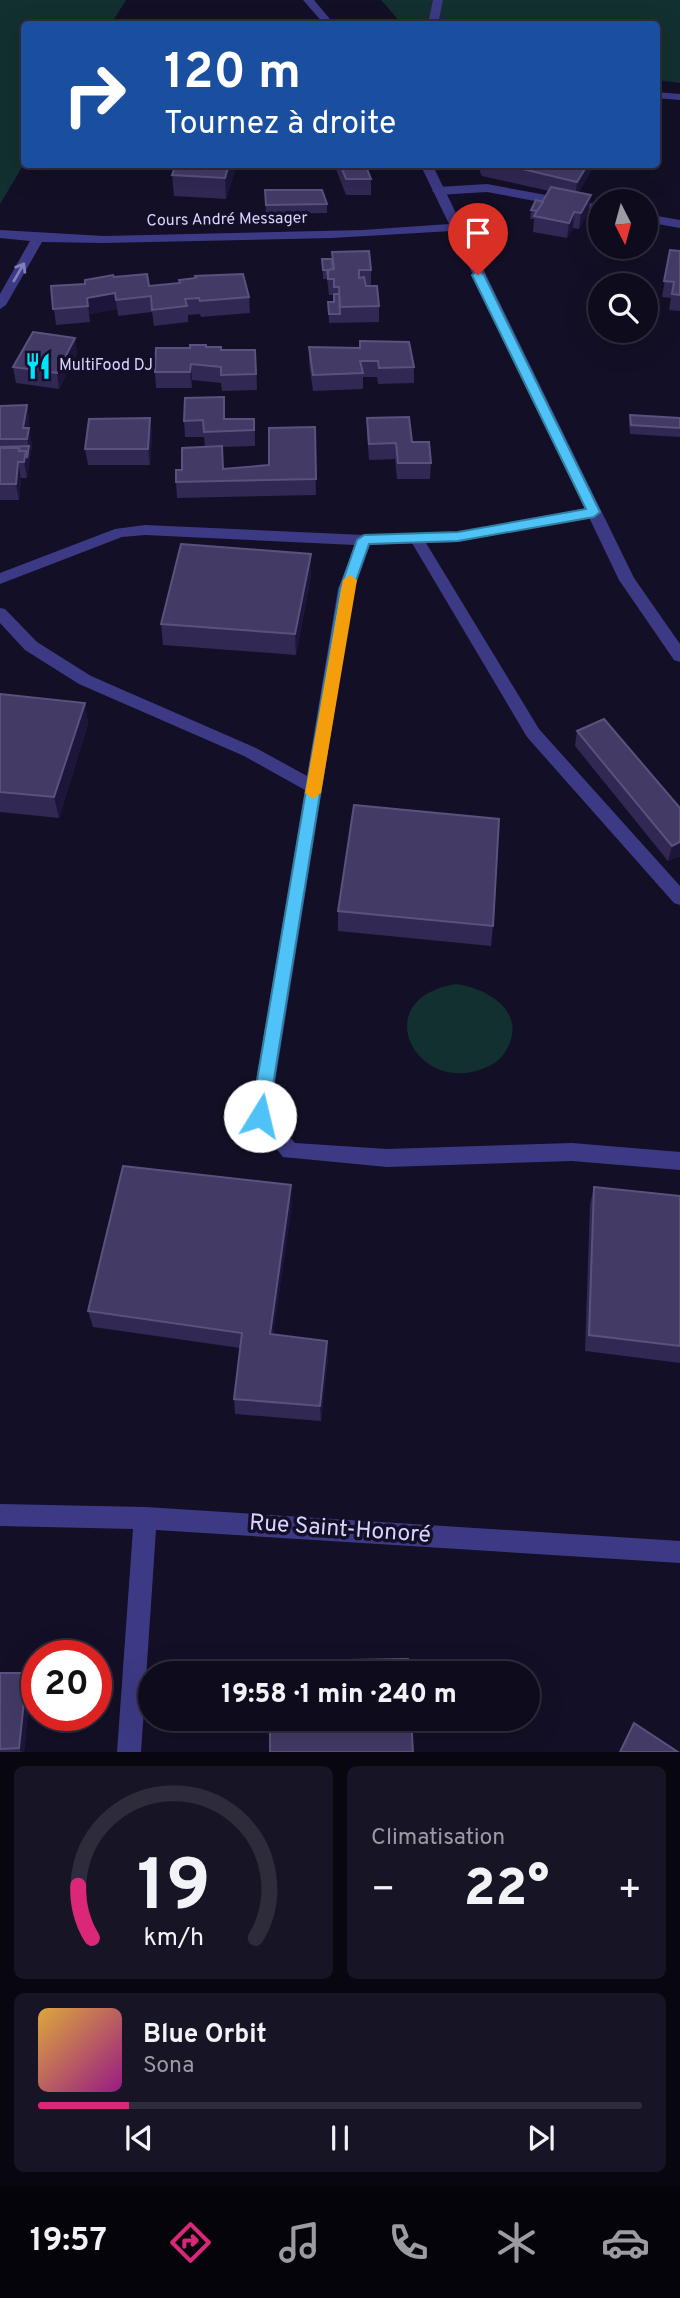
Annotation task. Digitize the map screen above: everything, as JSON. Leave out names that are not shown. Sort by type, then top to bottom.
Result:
[{"type":"street","points":[[308,0],[326,21]]},
{"type":"street","points":[[434,21],[438,0]]},
{"type":"street","points":[[660,95],[680,97]]},
{"type":"street","points":[[428,168],[627,580],[680,656]]},
{"type":"street","points":[[438,191],[487,188],[588,207]]},
{"type":"street","points":[[658,220],[680,225]]},
{"type":"street","name":"Cours André Messager","points":[[0,234],[38,238],[404,233],[455,227]]},
{"type":"street","points":[[0,305],[38,238]]},
{"type":"street","points":[[0,579],[120,532],[145,530],[364,540],[458,537],[594,512]]},
{"type":"street","points":[[416,538],[533,733],[680,898]]},
{"type":"street","points":[[364,540],[346,589],[260,1116],[290,1151],[387,1158],[572,1152],[680,1161]]},
{"type":"street","points":[[0,613],[31,646],[85,680],[250,752],[314,788]]},
{"type":"street","name":"Rue Saint-Honoré","points":[[0,1515],[145,1518],[680,1552]]},
{"type":"street","points":[[129,1752],[145,1518]]},
{"type":"green space","points":[[0,0],[126,0],[113,21],[21,21],[22,168],[0,204]]},
{"type":"green space","points":[[381,0],[680,0],[680,83],[660,80],[660,21],[399,21]]},
{"type":"green space","points":[[456,984],[494,998],[504,1007],[513,1028],[503,1055],[491,1065],[476,1071],[453,1073],[434,1067],[419,1055],[409,1040],[407,1022],[413,1006],[429,992]]},
{"type":"building","points":[[175,168],[228,168],[225,178],[172,175]]},
{"type":"building","points":[[342,168],[367,168],[371,179],[346,179]]},
{"type":"building","points":[[519,168],[586,168],[577,182]]},
{"type":"building","points":[[551,187],[588,194],[588,200],[581,213],[574,212],[569,223],[534,216]]},
{"type":"building","points":[[265,190],[322,190],[327,204],[266,205]]},
{"type":"building","points":[[536,200],[543,202],[537,211],[531,210]]},
{"type":"building","points":[[670,250],[680,251],[680,295],[672,294],[674,282],[664,281]]},
{"type":"building","points":[[369,251],[371,270],[359,270],[359,278],[364,277],[366,286],[377,286],[379,306],[340,307],[339,287],[334,287],[334,279],[328,279],[328,270],[334,269],[332,252]]},
{"type":"building","points":[[322,259],[332,259],[333,269],[328,270],[328,277],[327,270],[323,270]]},
{"type":"building","points":[[147,274],[149,286],[180,283],[179,280],[196,278],[195,276],[243,274],[249,297],[200,301],[199,298],[185,299],[187,306],[152,310],[151,296],[116,300],[115,293],[87,298],[88,306],[53,309],[51,286],[85,284],[85,280],[113,275]]},
{"type":"building","points":[[334,294],[339,294],[340,314],[329,314],[328,302],[334,302]]},
{"type":"building","points":[[33,332],[75,338],[57,373],[13,367]]},
{"type":"building","points":[[360,341],[409,342],[414,367],[379,368],[378,361],[360,361],[363,373],[313,375],[309,347],[360,348]]},
{"type":"building","points":[[190,345],[221,347],[221,350],[255,350],[256,374],[221,375],[221,367],[191,364],[190,372],[155,372],[156,348],[190,348]]},
{"type":"building","points":[[224,397],[224,419],[254,419],[254,430],[204,432],[203,420],[184,421],[185,398]]},
{"type":"building","points":[[27,405],[23,428],[29,428],[27,439],[0,439],[0,406]]},
{"type":"building","points":[[630,415],[680,418],[680,428],[631,425]]},
{"type":"building","points":[[409,417],[412,442],[429,442],[431,463],[398,463],[396,443],[369,444],[367,418]]},
{"type":"building","points":[[150,418],[148,449],[85,449],[89,419]]},
{"type":"building","points":[[315,427],[316,479],[176,482],[176,470],[182,470],[182,448],[222,446],[223,469],[269,465],[269,428]]},
{"type":"building","points":[[29,446],[27,458],[26,451],[20,451],[19,448],[0,448],[0,447]]},
{"type":"building","points":[[0,448],[19,448],[19,451],[26,451],[24,462],[18,462],[16,484],[0,484]]},
{"type":"building","points":[[181,544],[311,554],[295,634],[161,624]]},
{"type":"building","points":[[0,694],[85,703],[54,797],[0,792]]},
{"type":"building","points":[[604,719],[680,808],[680,842],[672,846],[577,731]]},
{"type":"building","points":[[354,805],[499,819],[493,926],[338,911]]},
{"type":"building","points":[[123,1166],[291,1185],[270,1334],[327,1341],[320,1406],[234,1399],[242,1333],[88,1311]]},
{"type":"building","points":[[594,1187],[680,1196],[680,1346],[589,1335]]},
{"type":"building","points":[[408,1659],[408,1661],[350,1661]]},
{"type":"building","points":[[0,1673],[21,1673],[19,1748],[0,1749]]},
{"type":"building","points":[[634,1723],[678,1752],[620,1752]]},
{"type":"building","points":[[270,1731],[412,1731],[413,1752],[270,1752]]},
{"type":"slow traffic","points":[[313,793],[346,589],[350,580]]},
{"type":"place","name":"MultiFood DJ","points":[[38,366]]},
{"type":"route","points":[[260,1116],[346,589],[364,540],[458,537],[594,512],[478,275]]}]
